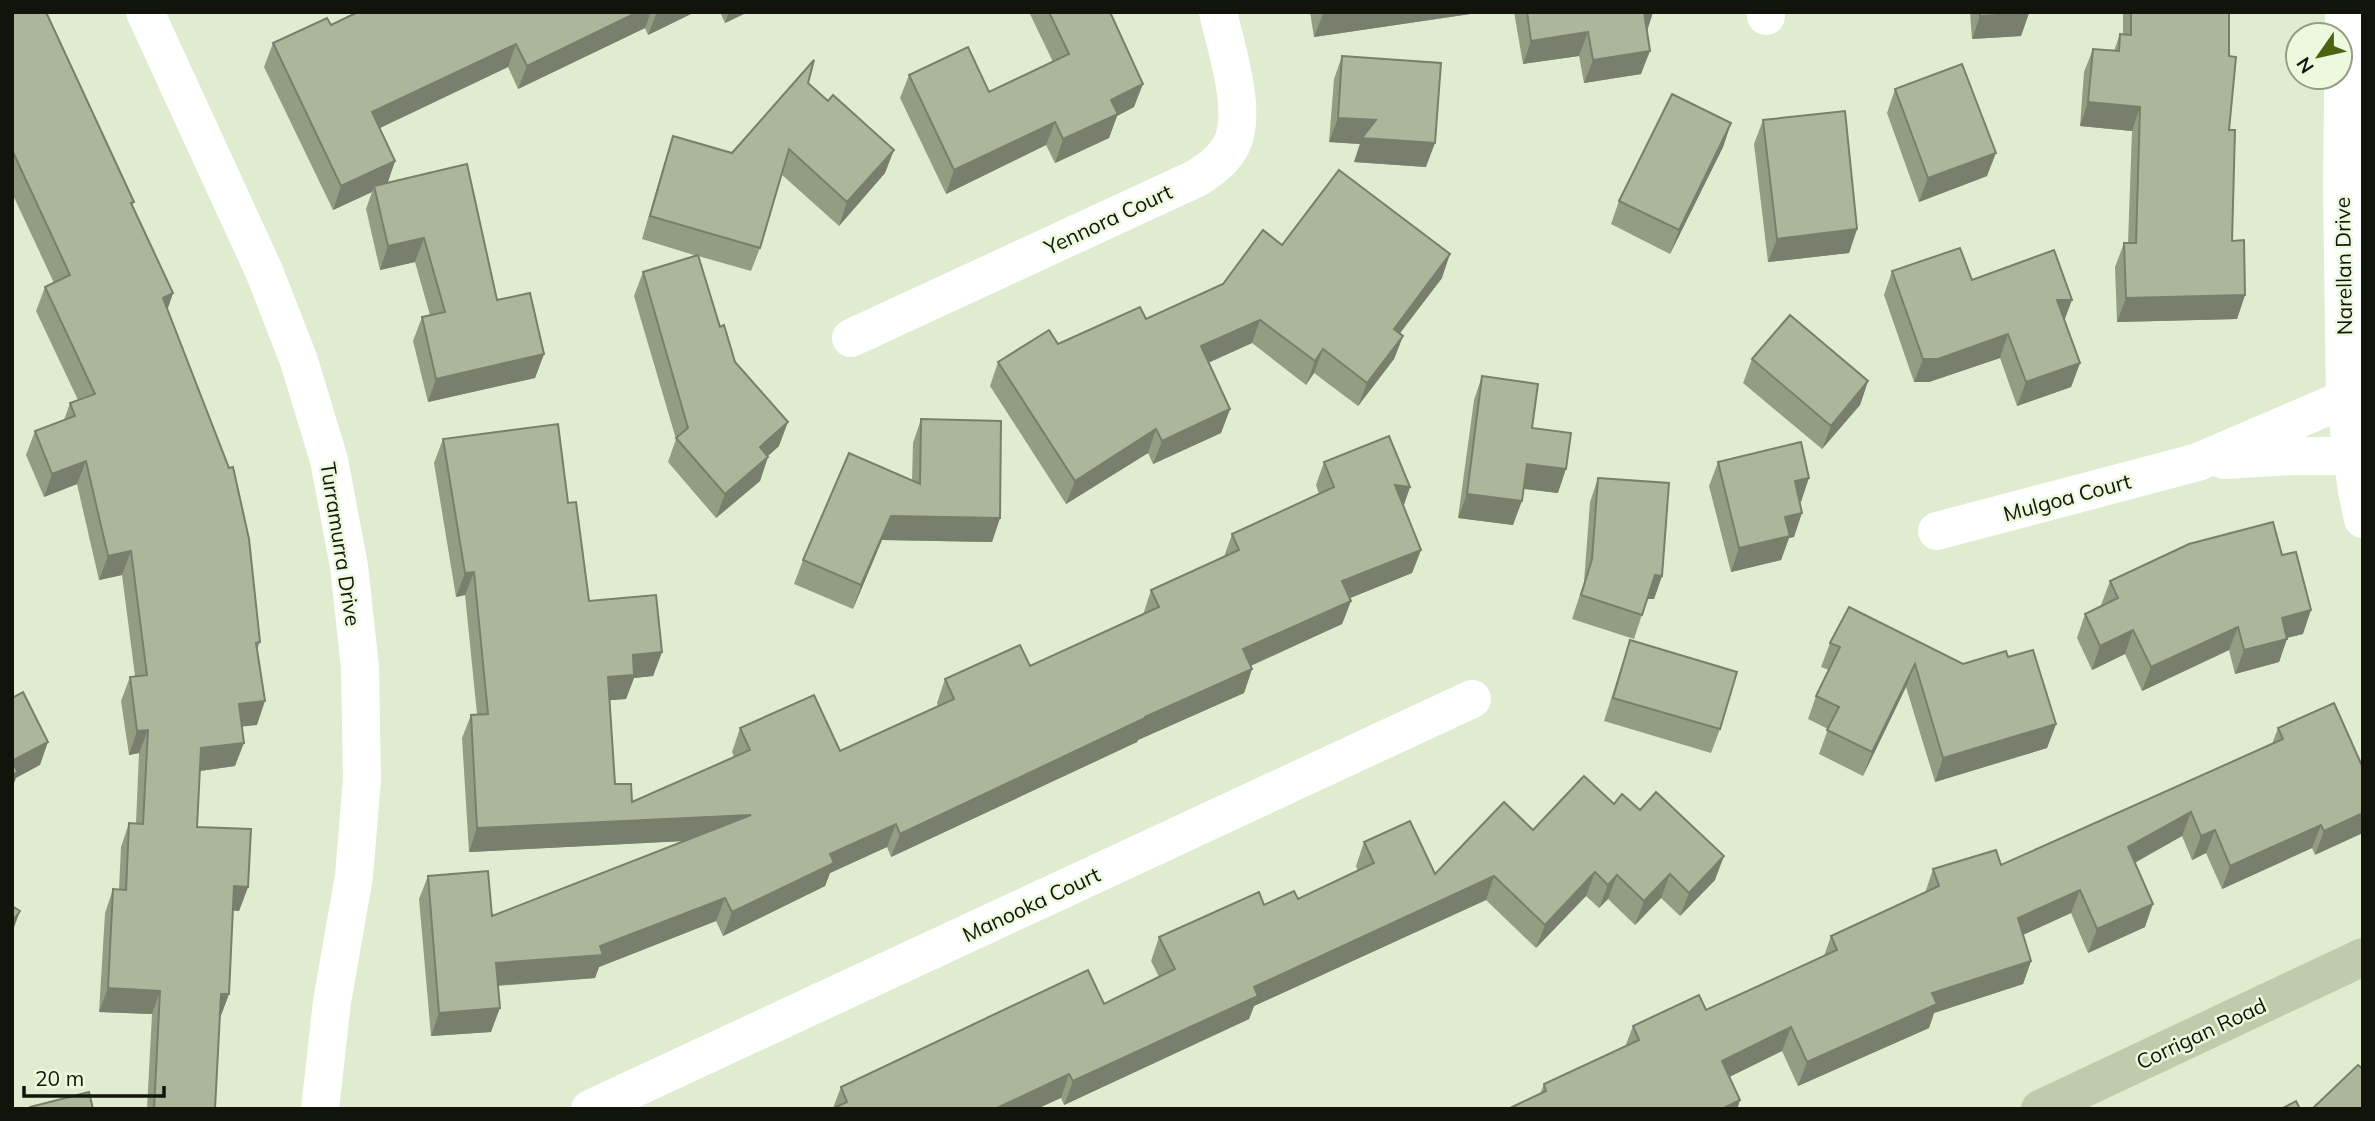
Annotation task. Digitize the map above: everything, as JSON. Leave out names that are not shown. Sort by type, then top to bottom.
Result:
[{"type":"main road","name":"Corrigan Road","points":[[2040,1109],[2363,957]]},
{"type":"street","name":"Yennora Court","points":[[851,338],[1197,178],[1216,165],[1230,149],[1239,116],[1218,12]]},
{"type":"street","name":"Narellan Drive","points":[[2344,12],[2342,198],[2345,399],[2351,456],[2363,519]]},
{"type":"street","name":"Turramurra Drive","points":[[146,13],[264,271],[299,361],[329,460],[349,566],[360,667],[362,779],[354,876],[332,1002],[320,1109]]},
{"type":"street","name":"Mulgoa Court","points":[[1937,531],[2198,462],[2345,399]]},
{"type":"street","name":"Mulgoa Court","points":[[2198,462],[2294,456],[2351,456]]},
{"type":"street","name":"Manooka Court","points":[[590,1109],[1472,699]]},
{"type":"building","points":[[12,12],[46,12],[134,202],[131,203],[173,293],[163,298],[229,468],[233,467],[249,539],[260,642],[256,643],[265,701],[239,704],[244,743],[201,748],[197,827],[251,829],[248,887],[234,886],[229,994],[221,994],[215,1109],[154,1109],[160,991],[108,988],[113,889],[126,890],[129,823],[143,824],[148,730],[137,731],[130,677],[147,675],[131,551],[108,556],[86,461],[52,474],[35,431],[75,416],[70,403],[95,394],[45,287],[70,275],[12,150]]},
{"type":"building","points":[[358,12],[638,12],[527,66],[516,44],[372,112],[395,161],[341,186],[273,43],[327,18],[331,25]]},
{"type":"building","points":[[1049,12],[1110,12],[1143,84],[1111,100],[1118,114],[1063,139],[1055,122],[954,170],[909,75],[968,47],[989,92],[1069,54]]},
{"type":"building","points":[[1527,12],[1644,12],[1650,51],[1593,60],[1588,32],[1531,41]]},
{"type":"building","points":[[1980,12],[2029,12],[2029,13],[1980,16]]},
{"type":"building","points":[[2131,12],[2229,12],[2229,56],[2236,57],[2229,130],[2235,130],[2232,241],[2244,240],[2245,295],[2126,298],[2124,243],[2136,243],[2140,107],[2088,102],[2093,49],[2119,51],[2120,34],[2131,35]]},
{"type":"building","points":[[1342,56],[1441,63],[1435,143],[1362,138],[1376,120],[1338,118]]},
{"type":"building","points":[[814,60],[808,83],[828,101],[833,95],[894,150],[847,202],[789,149],[760,248],[650,216],[673,136],[732,153]]},
{"type":"building","points":[[1962,64],[1996,153],[1928,178],[1895,89]]},
{"type":"building","points":[[1672,94],[1731,123],[1679,230],[1619,201]]},
{"type":"building","points":[[1845,111],[1857,229],[1777,239],[1763,120]]},
{"type":"building","points":[[467,164],[497,300],[530,293],[544,354],[436,379],[422,317],[445,312],[424,238],[388,246],[374,186]]},
{"type":"building","points":[[1339,170],[1450,254],[1394,329],[1403,336],[1367,383],[1323,349],[1315,361],[1260,320],[1201,346],[1230,409],[1162,441],[1156,429],[1075,481],[998,362],[1049,330],[1058,344],[1140,307],[1146,319],[1223,284],[1263,230],[1282,245]]},
{"type":"building","points":[[1960,248],[1972,280],[2054,250],[2072,300],[2057,300],[2080,363],[2026,382],[2008,334],[1938,359],[1923,359],[1892,271]]},
{"type":"building","points":[[698,255],[720,327],[724,325],[735,362],[788,422],[760,447],[768,457],[725,494],[676,438],[688,428],[643,272]]},
{"type":"building","points":[[1790,315],[1868,381],[1831,426],[1752,359]]},
{"type":"building","points":[[1482,376],[1538,384],[1532,428],[1571,433],[1566,469],[1527,464],[1522,501],[1467,494]]},
{"type":"building","points":[[921,419],[1001,421],[1000,518],[891,516],[861,585],[803,560],[849,453],[920,484]]},
{"type":"building","points":[[558,424],[568,503],[576,502],[589,601],[656,595],[662,652],[633,655],[634,675],[608,677],[615,784],[631,784],[632,802],[750,750],[740,728],[814,695],[840,751],[954,699],[945,679],[1020,645],[1030,666],[1159,607],[1151,590],[1239,550],[1232,534],[1334,487],[1324,462],[1389,436],[1410,487],[1395,485],[1421,550],[1342,581],[1351,601],[1243,649],[1252,669],[900,834],[896,824],[830,854],[834,863],[732,912],[725,898],[600,946],[603,955],[496,963],[500,1008],[439,1013],[428,876],[488,871],[492,916],[751,815],[477,828],[471,715],[488,714],[474,572],[465,573],[443,439]]},
{"type":"building","points":[[1801,442],[1809,478],[1795,481],[1802,513],[1785,517],[1790,536],[1739,548],[1718,462]]},
{"type":"building","points":[[1598,478],[1669,483],[1662,576],[1655,575],[1642,615],[1581,595],[1592,559]]},
{"type":"building","points":[[2273,522],[2282,555],[2296,552],[2311,610],[2282,618],[2287,639],[2244,650],[2238,627],[2151,667],[2133,630],[2100,646],[2085,614],[2118,598],[2110,581],[2189,544]]},
{"type":"building","points":[[1849,607],[1963,664],[2006,651],[2008,657],[2033,650],[2056,724],[1943,758],[1915,664],[1872,752],[1827,730],[1839,707],[1816,696],[1840,647],[1830,643]]},
{"type":"building","points":[[1630,640],[1737,672],[1720,729],[1613,698]]},
{"type":"building","points":[[23,692],[48,742],[12,761],[12,698]]},
{"type":"building","points":[[2334,703],[2363,768],[2363,813],[2324,831],[2321,825],[2230,866],[2215,830],[2201,836],[2191,812],[2128,847],[2153,904],[2097,929],[2080,890],[2018,918],[2031,961],[1932,993],[1937,1004],[1807,1062],[1791,1027],[1722,1061],[1740,1100],[1722,1109],[1508,1109],[1546,1091],[1544,1084],[1639,1040],[1633,1026],[1699,995],[1706,1010],[1837,950],[1831,936],[1939,886],[1933,869],[1996,850],[2001,865],[2283,739],[2278,728]]},
{"type":"building","points":[[12,762],[18,772],[12,775]]},
{"type":"building","points":[[1584,776],[1614,804],[1622,794],[1640,810],[1656,792],[1724,856],[1689,893],[1670,874],[1644,901],[1617,875],[1608,885],[1595,872],[1545,925],[1494,876],[1254,987],[1258,996],[1073,1081],[1069,1074],[995,1109],[832,1109],[847,1102],[841,1087],[1088,970],[1104,1004],[1175,969],[1159,937],[1259,892],[1264,905],[1294,891],[1298,899],[1374,863],[1364,842],[1410,821],[1435,874],[1504,802],[1533,830]]},
{"type":"building","points":[[12,906],[20,911],[12,922]]},
{"type":"building","points":[[2358,1065],[2363,1069],[2363,1109],[2312,1109]]},
{"type":"building","points":[[89,1092],[93,1109],[30,1109],[30,1107]]},
{"type":"building","points":[[2296,1101],[2300,1109],[2281,1109]]}]
